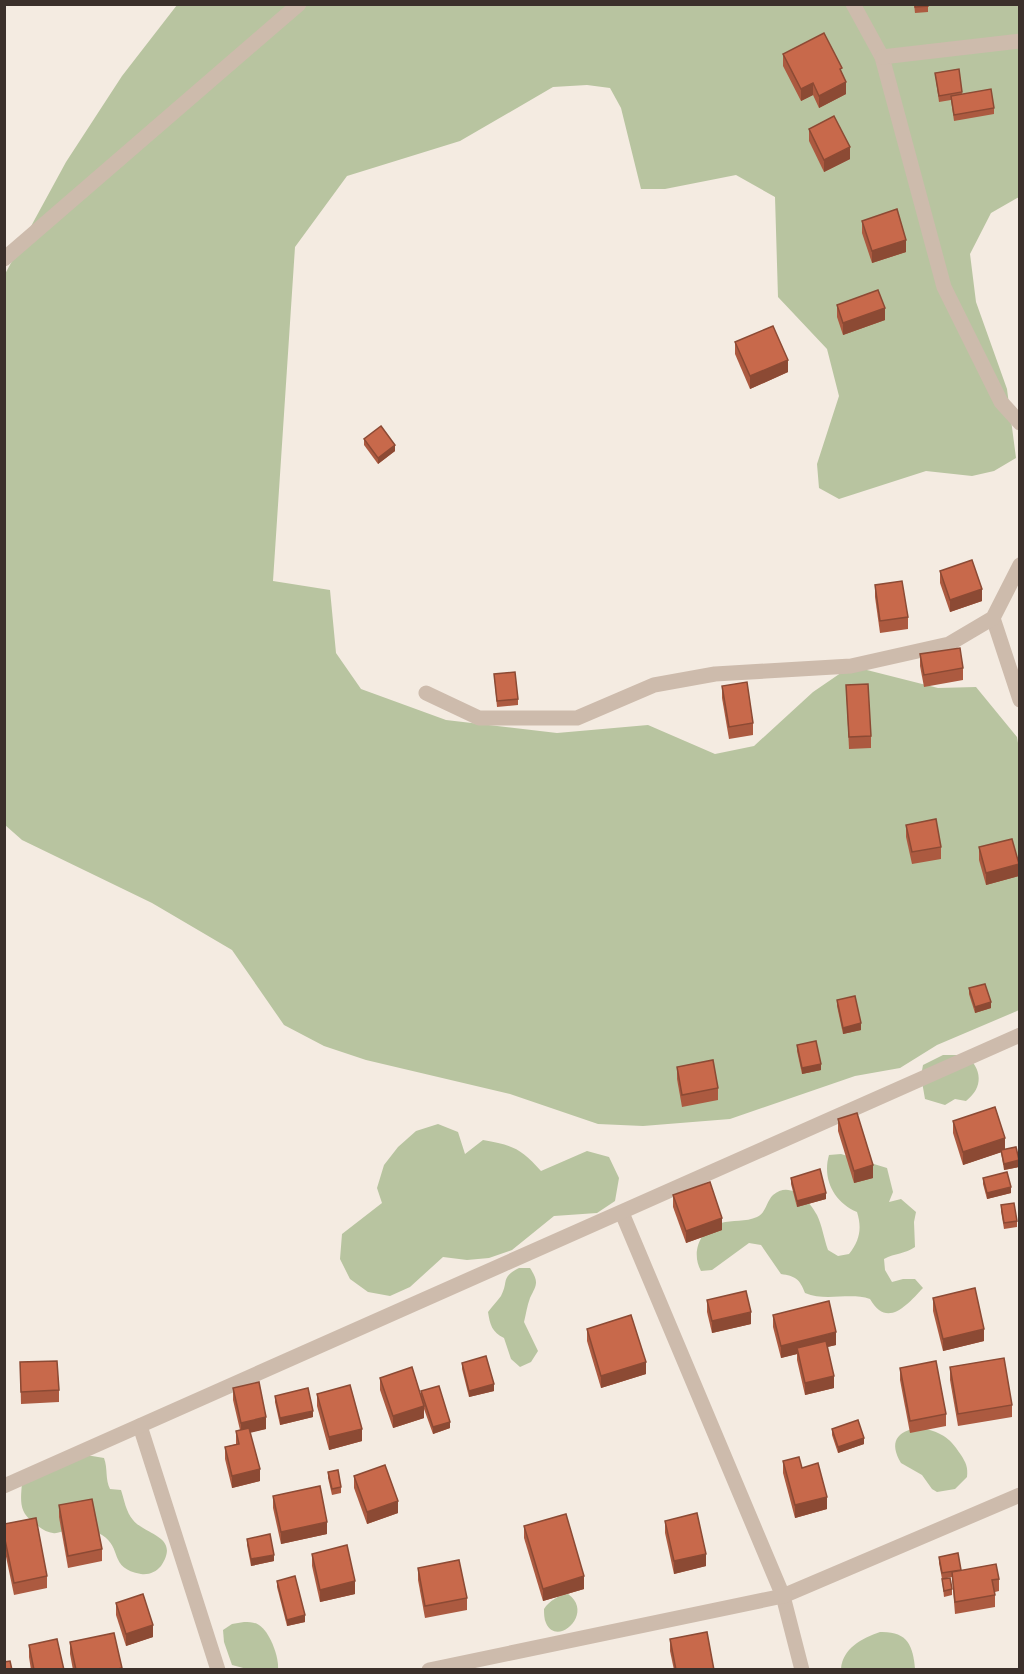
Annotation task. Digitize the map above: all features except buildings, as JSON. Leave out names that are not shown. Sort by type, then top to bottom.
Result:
[{"type":"street","points":[[4,259],[299,4]]},
{"type":"street","points":[[853,4],[882,57],[944,287],[1001,402],[1020,423]]},
{"type":"street","points":[[882,57],[1020,41]]},
{"type":"street","points":[[426,693],[479,718],[577,718],[654,685],[715,674],[851,666],[949,644],[993,618],[1020,565]]},
{"type":"street","points":[[993,618],[1020,700]]},
{"type":"street","points":[[4,1486],[1020,1035]]},
{"type":"street","points":[[622,1213],[783,1596],[802,1670]]},
{"type":"street","points":[[140,1426],[218,1670]]},
{"type":"street","points":[[429,1670],[783,1596],[1020,1495]]},
{"type":"green space","points":[[177,5],[1019,5],[1019,197],[991,213],[970,254],[976,302],[1007,389],[1016,458],[994,471],[972,476],[926,471],[839,499],[819,488],[817,464],[839,396],[827,349],[778,297],[775,197],[736,175],[665,189],[641,189],[621,108],[610,88],[587,85],[553,87],[460,141],[347,176],[295,247],[273,581],[330,590],[336,653],[361,689],[446,720],[557,733],[648,725],[715,754],[754,746],[813,692],[851,666],[938,688],[976,687],[1017,737],[1019,749],[1020,1009],[937,1045],[900,1068],[855,1076],[730,1119],[643,1126],[598,1124],[510,1094],[366,1060],[324,1046],[284,1025],[232,950],[152,903],[22,840],[5,825],[5,274],[66,162],[122,76]]},
{"type":"green space","points":[[943,1055],[966,1055],[978,1072],[976,1090],[966,1101],[955,1099],[945,1105],[925,1099],[921,1076],[923,1065]]},
{"type":"green space","points":[[438,1124],[458,1132],[465,1154],[483,1140],[501,1144],[522,1152],[541,1171],[587,1151],[609,1157],[619,1178],[615,1201],[597,1213],[554,1216],[512,1250],[489,1258],[467,1260],[443,1257],[410,1287],[390,1296],[368,1292],[350,1279],[340,1259],[342,1234],[382,1203],[377,1188],[384,1165],[398,1147],[416,1131]]},
{"type":"green space","points":[[841,1154],[887,1168],[893,1192],[889,1202],[901,1199],[916,1212],[915,1247],[884,1259],[885,1270],[892,1282],[915,1279],[923,1288],[904,1307],[890,1313],[883,1312],[870,1299],[862,1297],[821,1297],[805,1293],[796,1279],[781,1274],[761,1245],[749,1243],[712,1270],[701,1271],[697,1250],[707,1231],[721,1223],[757,1217],[773,1195],[786,1190],[804,1198],[814,1209],[828,1250],[838,1256],[849,1254],[859,1234],[857,1212],[836,1196],[827,1173],[829,1155]]},
{"type":"green space","points":[[519,1268],[530,1268],[536,1280],[524,1322],[538,1351],[531,1362],[520,1367],[511,1359],[504,1338],[492,1328],[488,1312],[501,1296],[509,1274]]},
{"type":"green space","points":[[919,1427],[943,1436],[952,1443],[963,1458],[967,1468],[967,1477],[955,1489],[937,1492],[922,1475],[901,1463],[895,1444],[897,1439],[905,1432]]},
{"type":"green space","points":[[80,1456],[104,1458],[110,1489],[121,1490],[133,1520],[164,1542],[167,1548],[166,1556],[157,1570],[141,1574],[124,1567],[108,1540],[94,1531],[50,1532],[38,1526],[25,1514],[21,1494],[22,1482]]},
{"type":"green space","points":[[568,1594],[578,1610],[576,1618],[565,1630],[558,1632],[551,1630],[545,1621],[544,1609],[554,1599]]},
{"type":"green space","points":[[244,1622],[257,1624],[267,1633],[275,1652],[278,1669],[247,1669],[232,1665],[224,1642],[223,1630],[232,1624]]},
{"type":"green space","points":[[880,1632],[897,1634],[907,1641],[915,1669],[841,1669],[845,1656],[854,1645]]}]
